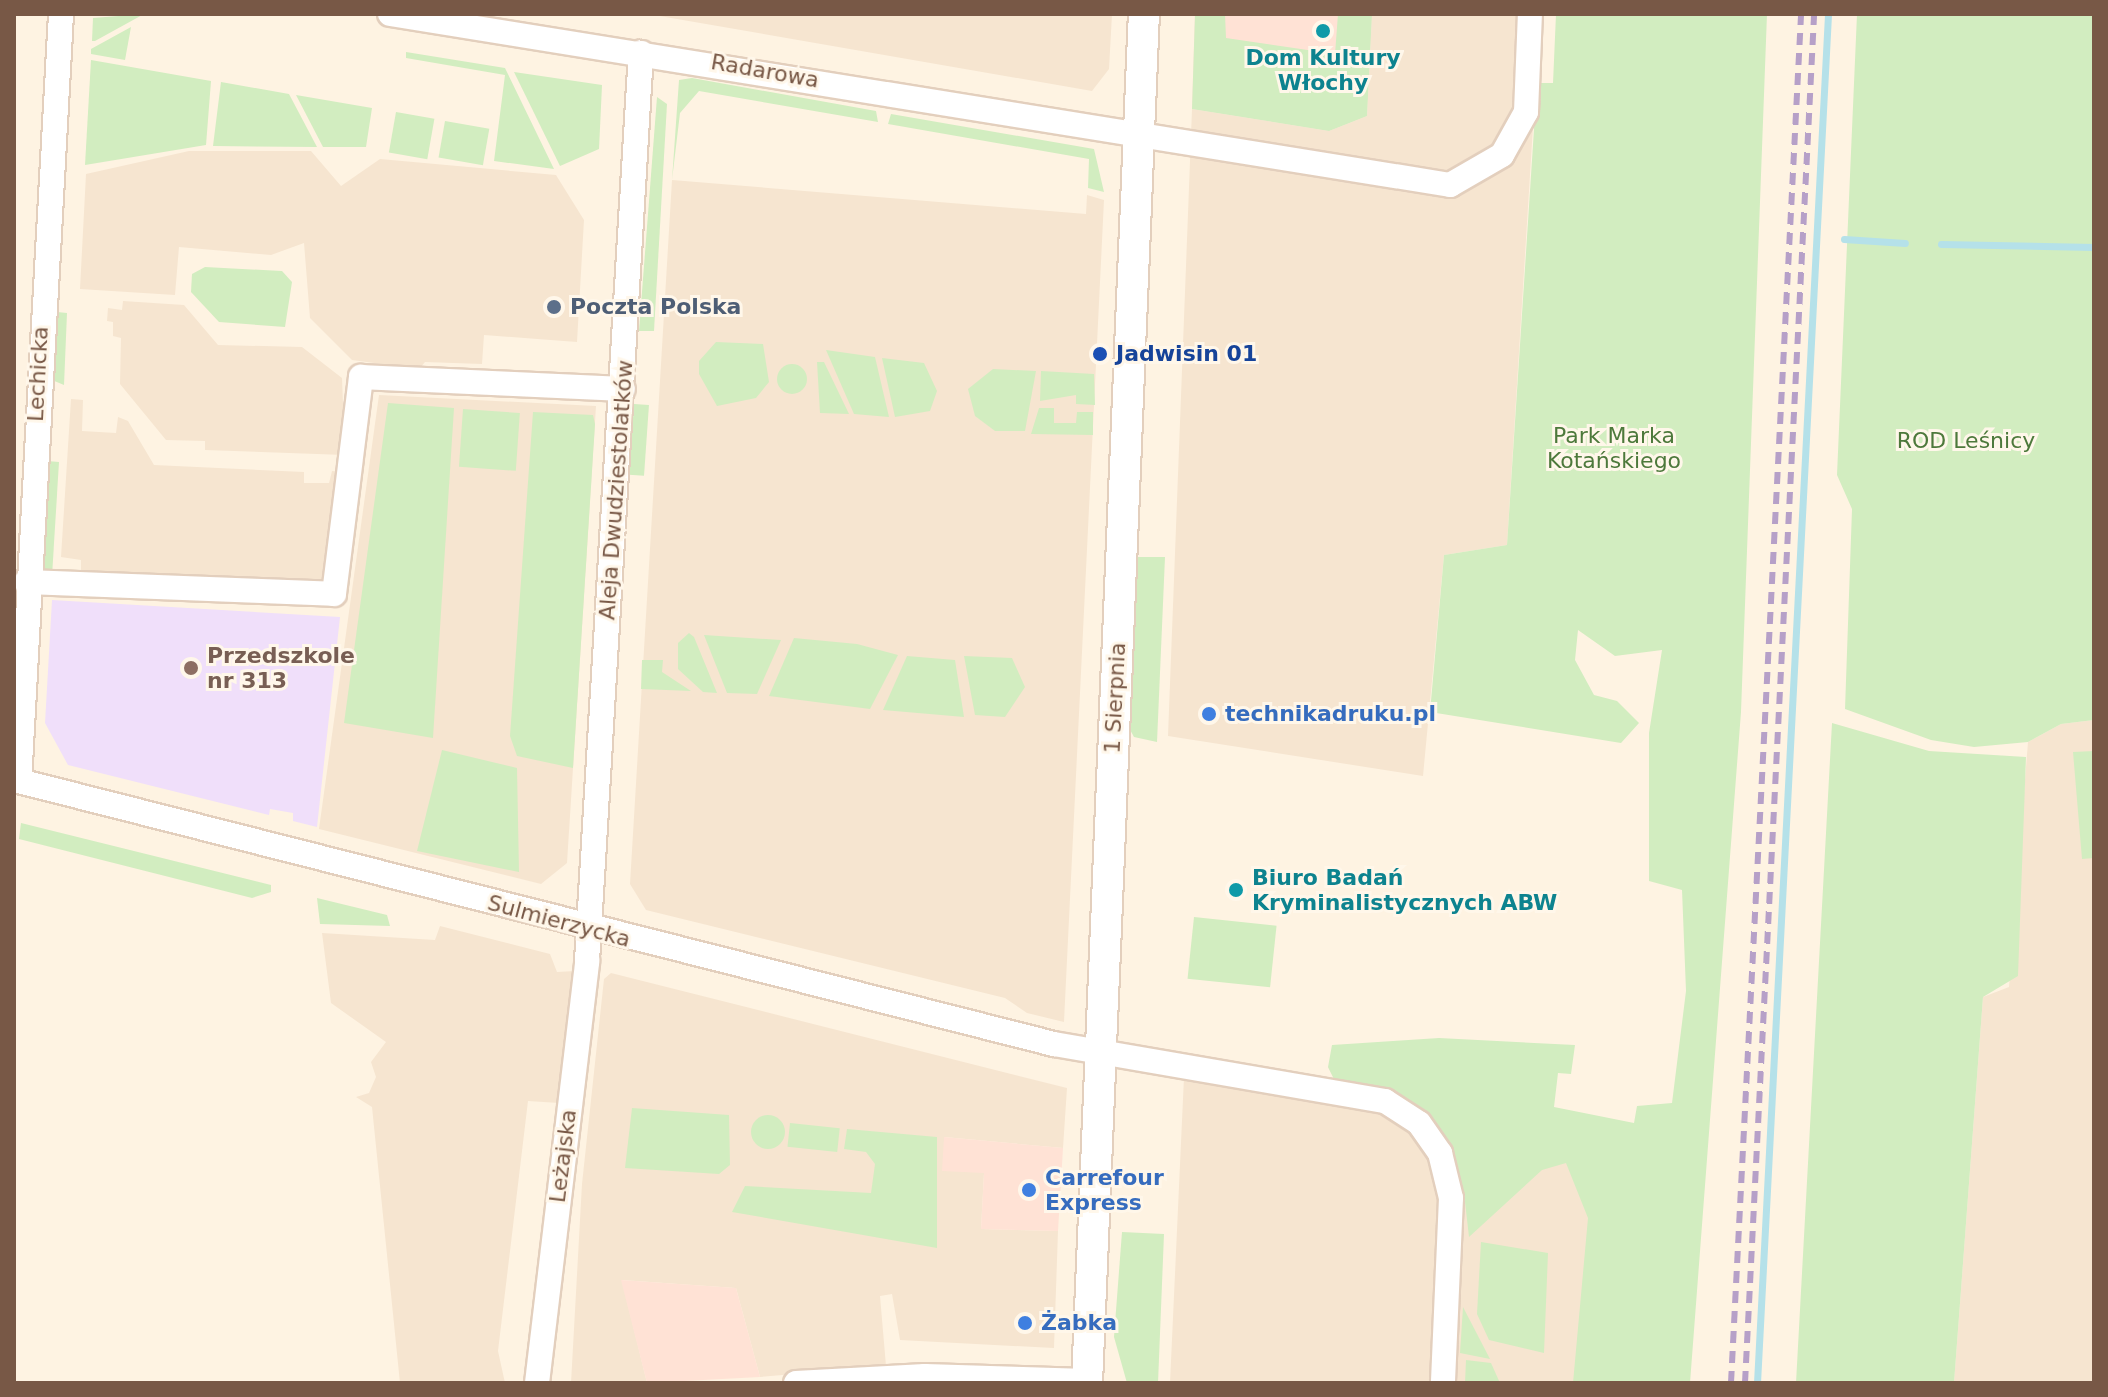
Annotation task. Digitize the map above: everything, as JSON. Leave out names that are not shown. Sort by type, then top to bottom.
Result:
[{"type":"street","name":"Lechicka","points":[[19,781],[26,582],[61,14]]},
{"type":"street","name":"Radarowa","points":[[390,14],[641,53],[1139,140],[1428,184],[1468,180],[1502,155],[1526,112],[1530,14]]},
{"type":"street","name":"1 Sierpnia","points":[[1087,1382],[1144,14]]},
{"type":"street","name":"Aleja Dwudziestolatków","points":[[589,928],[641,53]]},
{"type":"street","points":[[26,582],[334,594],[361,377],[623,389]]},
{"type":"street","name":"Sulmierzycka","points":[[19,781],[589,928],[1101,1050],[1385,1101],[1419,1123],[1440,1153],[1451,1198],[1443,1383]]},
{"type":"street","name":"Leżajska","points":[[537,1383],[589,928]]},
{"type":"street","points":[[796,1383],[925,1376],[1087,1382]]},
{"type":"shaded area","points":[[648,14],[1112,14],[1109,69],[1092,91]]},
{"type":"shaded area","points":[[1195,14],[1372,14],[1367,116],[1329,131],[1192,109]]},
{"type":"shaded area","points":[[1372,14],[1540,14],[1507,545],[1444,555],[1423,776],[1168,736],[1192,109],[1329,131],[1367,116]]},
{"type":"shaded area","points":[[189,151],[311,151],[341,186],[380,159],[556,175],[584,220],[577,342],[484,335],[482,364],[425,362],[419,369],[352,360],[310,318],[304,243],[271,255],[179,247],[175,295],[80,289],[86,174]]},
{"type":"shaded area","points":[[672,180],[1086,214],[1087,195],[1104,200],[1064,1022],[1027,1013],[1005,998],[646,910],[630,884]]},
{"type":"shaded area","points":[[123,301],[184,305],[218,345],[302,347],[342,378],[345,455],[205,450],[205,441],[166,440],[120,384],[121,338],[113,336],[113,322],[107,321],[108,308],[122,310]]},
{"type":"shaded area","points":[[379,395],[596,406],[567,863],[541,884],[319,829]]},
{"type":"shaded area","points":[[71,399],[83,400],[82,431],[116,433],[118,417],[128,421],[154,465],[304,472],[304,483],[329,483],[332,471],[343,472],[325,586],[81,574],[81,560],[61,557]]},
{"type":"shaded area","name":"Przedszkole nr 313","points":[[52,600],[340,617],[317,827],[293,821],[293,813],[270,809],[269,815],[68,765],[45,723]]},
{"type":"shaded area","points":[[2094,720],[2094,1383],[1954,1383],[1983,997],[2009,987],[2028,742],[2061,724]]},
{"type":"shaded area","points":[[440,926],[550,954],[557,972],[575,971],[559,1103],[528,1101],[498,1351],[505,1383],[400,1383],[372,1107],[356,1097],[369,1093],[376,1077],[371,1062],[386,1042],[331,1003],[322,933],[435,940]]},
{"type":"shaded area","points":[[611,973],[1067,1088],[1063,1148],[944,1137],[984,1173],[981,1229],[1058,1231],[1054,1348],[900,1340],[892,1294],[880,1296],[886,1366],[760,1377],[736,1288],[622,1280],[647,1383],[571,1383],[582,1184],[604,979]]},
{"type":"shaded area","points":[[1328,1067],[1553,1107],[1690,1383],[1170,1383],[1184,1077],[1327,1105],[1334,1079]]},
{"type":"shaded area","points":[[944,1137],[1063,1148],[1058,1231],[981,1229],[984,1173],[942,1171]]},
{"type":"shaded area","points":[[621,1280],[736,1288],[760,1377],[647,1383]]},
{"type":"green space","points":[[144,14],[95,41],[92,41],[93,18]]},
{"type":"green space","points":[[1195,14],[1225,14],[1226,38],[1335,54],[1338,14],[1372,14],[1367,116],[1329,131],[1192,109]]},
{"type":"green space","name":"Park Marka Kotańskiego","points":[[1556,14],[1767,14],[1741,712],[1690,1383],[1573,1383],[1588,1218],[1566,1163],[1542,1170],[1469,1237],[1464,1193],[1443,1136],[1411,1101],[1334,1079],[1328,1067],[1332,1045],[1439,1038],[1575,1045],[1571,1074],[1558,1073],[1554,1107],[1634,1123],[1637,1106],[1672,1103],[1686,991],[1682,890],[1649,881],[1649,733],[1662,650],[1615,656],[1578,630],[1575,660],[1594,695],[1617,701],[1639,723],[1621,743],[1430,712],[1444,555],[1507,545],[1537,83],[1553,83]]},
{"type":"green space","name":"ROD Leśnicy","points":[[1857,14],[2094,14],[2094,720],[2061,724],[2028,742],[1974,747],[1931,740],[1845,709],[1852,509],[1837,475]]},
{"type":"green space","points":[[131,27],[125,60],[91,54],[91,49]]},
{"type":"green space","points":[[406,52],[505,68],[554,169],[494,161],[505,75],[406,58]]},
{"type":"green space","points":[[91,60],[211,81],[206,145],[85,165]]},
{"type":"green space","points":[[514,72],[602,85],[599,149],[560,166]]},
{"type":"green space","points":[[692,78],[876,111],[878,122],[699,91],[680,113],[672,180],[679,80]]},
{"type":"green space","points":[[221,82],[289,94],[317,147],[213,146]]},
{"type":"green space","points":[[296,95],[372,108],[366,147],[323,147]]},
{"type":"green space","points":[[657,97],[667,104],[654,331],[639,331]]},
{"type":"green space","points":[[396,112],[434,119],[427,159],[389,152]]},
{"type":"green space","points":[[891,114],[1094,149],[1104,192],[1088,188],[1089,159],[888,124]]},
{"type":"green space","points":[[445,121],[489,129],[483,165],[439,157]]},
{"type":"green space","points":[[205,267],[282,271],[292,282],[285,327],[219,322],[191,292],[192,274]]},
{"type":"green space","points":[[57,312],[67,313],[64,385],[52,380]]},
{"type":"green space","points":[[716,342],[763,344],[769,382],[756,398],[717,406],[699,374],[699,361]]},
{"type":"green space","points":[[826,350],[875,357],[889,417],[854,414]]},
{"type":"green space","points":[[882,358],[924,363],[937,391],[930,411],[895,417]]},
{"type":"green space","points":[[817,362],[824,362],[849,414],[820,413]]},
{"type":"green space","points":[[792,364],[803,368],[807,379],[803,390],[792,394],[781,390],[777,379],[781,368]]},
{"type":"green space","points":[[993,369],[1036,371],[1025,431],[995,431],[975,416],[968,389]]},
{"type":"green space","points":[[1041,371],[1094,374],[1095,405],[1076,404],[1076,395],[1040,401]]},
{"type":"green space","points":[[388,403],[454,408],[433,738],[344,723]]},
{"type":"green space","points":[[634,404],[649,405],[644,476],[629,475]]},
{"type":"green space","points":[[1039,408],[1054,408],[1054,423],[1076,423],[1077,412],[1093,412],[1093,435],[1031,434]]},
{"type":"green space","points":[[463,409],[520,413],[516,471],[459,467]]},
{"type":"green space","points":[[533,412],[593,415],[595,424],[573,768],[517,756],[510,736]]},
{"type":"green space","points":[[47,461],[59,462],[52,576],[42,572]]},
{"type":"green space","points":[[1135,557],[1165,557],[1157,742],[1134,737],[1128,726]]},
{"type":"green space","points":[[689,633],[694,637],[717,693],[703,692],[678,669],[678,643]]},
{"type":"green space","points":[[704,635],[781,640],[757,694],[727,693]]},
{"type":"green space","points":[[794,638],[857,644],[898,655],[870,709],[769,696]]},
{"type":"green space","points":[[907,656],[955,660],[964,717],[883,710]]},
{"type":"green space","points":[[964,656],[1012,658],[1025,687],[1005,717],[975,715]]},
{"type":"green space","points":[[642,660],[663,660],[662,672],[691,691],[641,689]]},
{"type":"green space","points":[[1832,723],[1929,751],[2026,757],[2018,976],[1983,997],[1954,1383],[1796,1383]]},
{"type":"green space","points":[[442,750],[517,768],[519,872],[417,851]]},
{"type":"green space","points":[[2094,751],[2094,858],[2082,859],[2073,752]]},
{"type":"green space","points":[[21,823],[271,885],[271,892],[252,898],[19,839]]},
{"type":"green space","points":[[317,898],[387,915],[390,926],[320,924]]},
{"type":"green space","points":[[1194,917],[1277,926],[1270,987],[1188,979]]},
{"type":"green space","points":[[632,1108],[729,1115],[730,1165],[719,1174],[625,1168]]},
{"type":"green space","points":[[768,1115],[780,1120],[785,1132],[780,1144],[768,1149],[756,1144],[751,1132],[756,1120]]},
{"type":"green space","points":[[790,1123],[840,1128],[837,1152],[787,1147]]},
{"type":"green space","points":[[847,1129],[937,1137],[937,1248],[732,1212],[745,1186],[871,1193],[875,1164],[866,1152],[844,1149]]},
{"type":"green space","points":[[1122,1232],[1164,1234],[1158,1383],[1127,1383],[1114,1337]]},
{"type":"green space","points":[[1481,1242],[1548,1253],[1544,1353],[1489,1340],[1477,1314]]},
{"type":"green space","points":[[1463,1307],[1490,1359],[1460,1353]]},
{"type":"green space","points":[[1466,1360],[1491,1363],[1500,1383],[1465,1383]]},
{"type":"waterway","points":[[1757,1383],[1828,14]]},
{"type":"waterway","points":[[1844,239],[1905,243]]},
{"type":"waterway","points":[[1941,244],[2094,247]]},
{"type":"railway","points":[[1731,1383],[1801,14]]},
{"type":"railway","points":[[1745,1383],[1814,14]]},
{"type":"place","name":"Dom Kultury Włochy","points":[[1323,31]]},
{"type":"place","name":"Poczta Polska","points":[[554,307]]},
{"type":"place","name":"Jadwisin 01","points":[[1100,354]]},
{"type":"place","name":"Przedszkole nr 313","points":[[191,668]]},
{"type":"place","name":"technikadruku.pl","points":[[1209,714]]},
{"type":"place","name":"Biuro Badań Kryminalistycznych ABW","points":[[1236,890]]},
{"type":"place","name":"Carrefour Express","points":[[1029,1190]]},
{"type":"place","name":"Żabka","points":[[1025,1323]]}]
